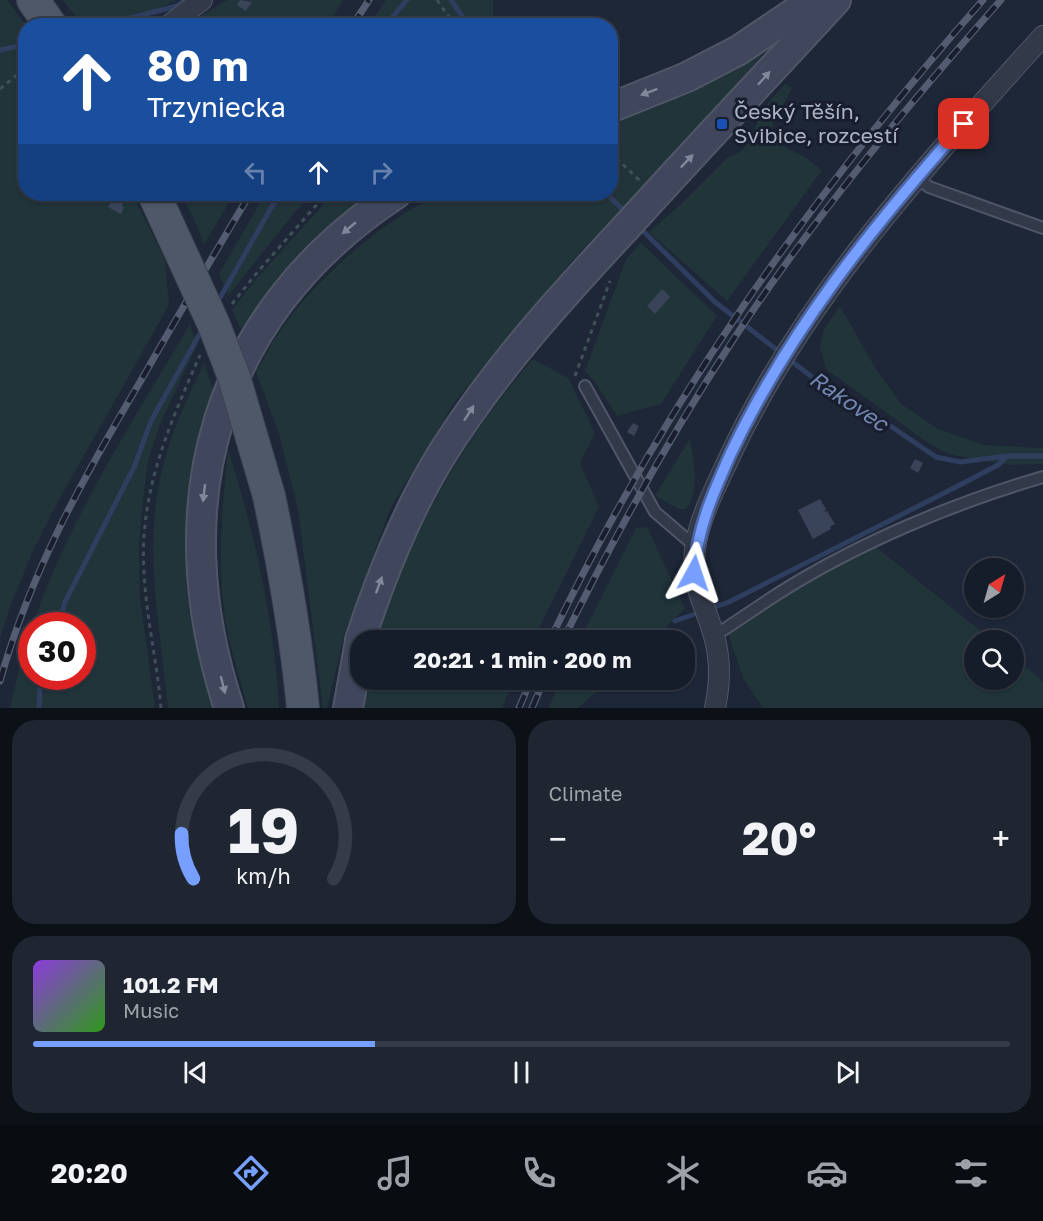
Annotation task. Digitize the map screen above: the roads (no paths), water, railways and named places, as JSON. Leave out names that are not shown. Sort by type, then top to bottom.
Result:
[{"type":"main road","points":[[33,0],[45,18]]},
{"type":"main road","points":[[618,105],[687,77],[739,50],[813,0]]},
{"type":"main road","points":[[364,630],[380,581],[410,512],[440,456],[475,403],[554,303],[836,0]]},
{"type":"main road","points":[[157,201],[214,325],[234,377],[269,496],[297,642],[303,708]]},
{"type":"main road","points":[[230,708],[211,639],[201,567],[200,532],[203,500],[214,435],[246,356],[285,294],[315,258],[334,240],[363,215],[385,201]]},
{"type":"main road","points":[[348,708],[351,690]]},
{"type":"street","points":[[178,18],[202,0]]},
{"type":"street","points":[[715,708],[719,687],[719,659],[712,630],[700,601],[694,573],[696,547],[710,499],[746,422],[775,369],[862,243],[916,177],[1043,36]]},
{"type":"lane","points":[[916,177],[929,188],[1043,228]]},
{"type":"lane","points":[[585,386],[655,512],[696,547]]},
{"type":"lane","points":[[712,630],[885,537],[969,500],[1043,477]]},
{"type":"waterway","name":"Rakovec","points":[[130,18],[177,6],[185,0]]},
{"type":"waterway","points":[[392,18],[407,0]]},
{"type":"waterway","name":"Rakovec","points":[[451,0],[463,18]]},
{"type":"waterway","name":"Rakovec","points":[[0,50],[18,46]]},
{"type":"waterway","points":[[216,305],[275,201]]},
{"type":"waterway","name":"Rakovec","points":[[614,201],[627,214]]},
{"type":"waterway","name":"Rakovec","points":[[637,225],[715,302],[825,387],[886,423],[936,457],[960,462],[1007,456],[1043,456]]},
{"type":"waterway","points":[[62,612],[65,602],[135,465],[151,421],[203,328]]},
{"type":"waterway","points":[[675,621],[729,602],[998,465],[1006,457]]},
{"type":"waterway","points":[[39,708],[40,690]]},
{"type":"railway","points":[[357,18],[369,0]]},
{"type":"railway","points":[[555,630],[594,552],[641,467],[691,385],[744,305],[858,150],[983,0]]},
{"type":"railway","points":[[568,630],[667,446],[767,290],[863,162],[1001,0]]},
{"type":"railway","points":[[0,681],[27,602],[78,491],[246,201]]},
{"type":"railway","points":[[519,708],[527,690]]},
{"type":"railway","points":[[532,708],[540,690]]},
{"type":"place","name":"Český Těšín, Svibice, rozcestí","points":[[722,124]]}]
